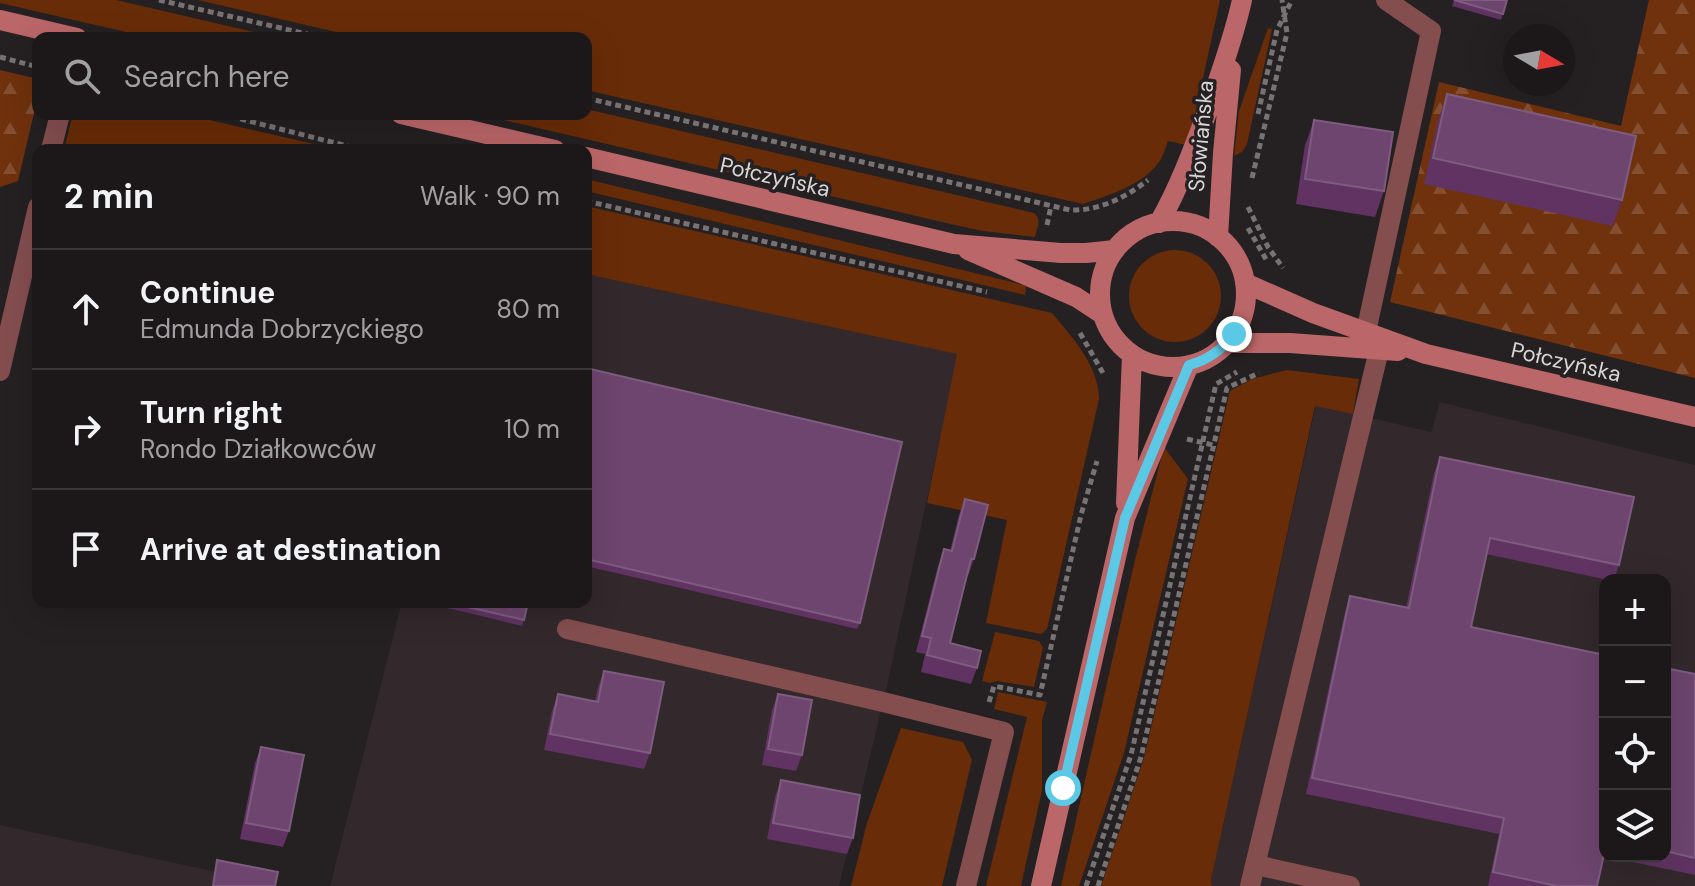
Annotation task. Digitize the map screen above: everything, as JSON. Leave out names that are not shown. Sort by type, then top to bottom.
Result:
[{"type":"main road","name":"Słowiańska","points":[[1218,237],[1234,38],[1242,0]]},
{"type":"main road","points":[[0,20],[51,32]]},
{"type":"main road","name":"Słowiańska","points":[[1159,223],[1191,158],[1234,38]]},
{"type":"main road","points":[[427,120],[529,144]]},
{"type":"main road","name":"Połczyńska","points":[[592,158],[954,244],[1061,253],[1115,250]]},
{"type":"main road","points":[[1168,221],[1203,228],[1218,237],[1236,258],[1245,283],[1243,314],[1227,343],[1214,355],[1189,365],[1169,368],[1132,355],[1113,337],[1102,314],[1102,276],[1109,258],[1134,232],[1168,221]]},
{"type":"main road","name":"Połczyńska","points":[[954,244],[1076,297],[1102,314]]},
{"type":"main road","name":"Połczyńska","points":[[1245,283],[1313,313],[1426,354],[1695,417]]},
{"type":"main road","name":"Połczyńska","points":[[1227,343],[1290,343],[1426,354]]},
{"type":"main road","points":[[1125,518],[1132,355]]},
{"type":"main road","points":[[1041,886],[1125,518],[1189,365]]},
{"type":"street","points":[[1366,332],[1431,31],[1386,0]]},
{"type":"street","points":[[52,144],[58,120]]},
{"type":"street","points":[[0,371],[32,233]]},
{"type":"street","points":[[1250,886],[1379,350]]},
{"type":"street","points":[[567,629],[1004,732],[966,886]]},
{"type":"street","points":[[1256,865],[1350,886]]},
{"type":"path","points":[[159,0],[298,32]]},
{"type":"path","points":[[1251,182],[1287,33],[1282,0]]},
{"type":"path","points":[[1256,122],[1277,30],[1292,0]]},
{"type":"path","points":[[0,57],[32,65]]},
{"type":"path","points":[[592,99],[1070,210],[1085,211],[1126,196],[1154,174]]},
{"type":"path","points":[[245,120],[339,144]]},
{"type":"path","points":[[592,202],[1001,295]]},
{"type":"path","points":[[1247,202],[1268,247],[1291,276]]},
{"type":"path","points":[[1243,218],[1269,265]]},
{"type":"path","points":[[1079,333],[1104,376]]},
{"type":"path","points":[[1086,886],[1131,755],[1200,442],[1216,384],[1240,371]]},
{"type":"path","points":[[1098,886],[1141,757],[1227,388],[1261,372]]},
{"type":"path","points":[[1200,442],[1213,445]]},
{"type":"path","points":[[982,727],[994,686],[1040,695],[1081,515],[1099,454]]},
{"type":"shaded area","points":[[0,0],[116,0],[254,32],[126,32],[0,3]]},
{"type":"shaded area","points":[[198,0],[1220,0],[1186,145],[1168,141],[1161,159],[1146,176],[1126,188],[1083,204],[592,91],[592,32],[336,32]]},
{"type":"shaded area","points":[[1268,28],[1272,29],[1247,144],[1242,152],[1234,156],[1239,111]]},
{"type":"shaded area","points":[[592,110],[1034,213],[1038,221],[1035,237],[955,225],[504,120],[592,120]]},
{"type":"shaded area","points":[[72,120],[209,120],[314,144],[66,144]]},
{"type":"shaded area","points":[[592,180],[1016,283],[1026,286],[1025,295],[592,192]]},
{"type":"shaded area","points":[[592,207],[1052,313],[1089,364],[1099,399],[1047,629],[1041,634],[986,623],[1007,520],[927,503],[957,354],[592,275]]},
{"type":"shaded area","points":[[1175,250],[1192,254],[1207,264],[1217,279],[1221,296],[1217,313],[1207,328],[1192,338],[1175,342],[1158,338],[1143,328],[1133,313],[1129,296],[1133,279],[1143,264],[1158,254]]},
{"type":"shaded area","points":[[592,275],[958,354],[889,677],[839,886],[330,886],[400,608],[592,608]]},
{"type":"shaded area","points":[[1287,370],[1359,379],[1353,414],[1315,406],[1212,886],[1101,886],[1144,758],[1230,391],[1252,379]]},
{"type":"shaded area","points":[[1440,402],[1695,465],[1695,886],[1212,886],[1316,405],[1431,432]]},
{"type":"shaded area","points":[[1164,447],[1188,479],[1124,753],[1079,886],[1061,886],[1134,564]]},
{"type":"shaded area","points":[[995,632],[1039,641],[1043,648],[1034,687],[982,681]]},
{"type":"shaded area","points":[[998,692],[1047,702],[1042,720],[1042,790],[1021,886],[986,886],[1027,717],[994,709]]},
{"type":"shaded area","points":[[901,728],[963,742],[972,760],[942,886],[851,886],[867,823]]},
{"type":"shaded area","points":[[0,825],[281,886],[0,886]]},
{"type":"green space","points":[[1649,0],[1695,0],[1695,378],[1390,302],[1439,82],[1621,126]]},
{"type":"green space","points":[[0,70],[32,78],[32,120],[18,181],[0,187]]},
{"type":"building","points":[[1454,0],[1507,0],[1503,14]]},
{"type":"building","points":[[1447,94],[1636,136],[1622,200],[1433,158]]},
{"type":"building","points":[[1314,120],[1393,132],[1384,191],[1305,179]]},
{"type":"building","points":[[592,369],[902,442],[860,623],[592,560]]},
{"type":"building","points":[[1440,457],[1634,497],[1619,565],[1490,538],[1471,627],[1599,654],[1599,862],[1602,862],[1597,886],[1557,886],[1493,872],[1504,818],[1312,778],[1350,596],[1409,608]]},
{"type":"building","points":[[965,499],[988,505],[950,643],[981,651],[977,668],[927,655],[931,638],[922,636],[944,549],[952,551]]},
{"type":"building","points":[[472,608],[527,608],[524,620]]},
{"type":"building","points":[[1671,669],[1695,674],[1695,858],[1671,852]]},
{"type":"building","points":[[604,671],[664,682],[650,753],[550,734],[558,694],[598,702]]},
{"type":"building","points":[[778,694],[812,700],[802,755],[768,749]]},
{"type":"building","points":[[261,747],[304,755],[289,831],[246,823]]},
{"type":"building","points":[[781,780],[860,795],[853,838],[773,823]]},
{"type":"building","points":[[217,860],[278,872],[275,886],[213,886]]},
{"type":"route","points":[[1063,788],[1125,518],[1189,365],[1214,355],[1234,334]]}]
